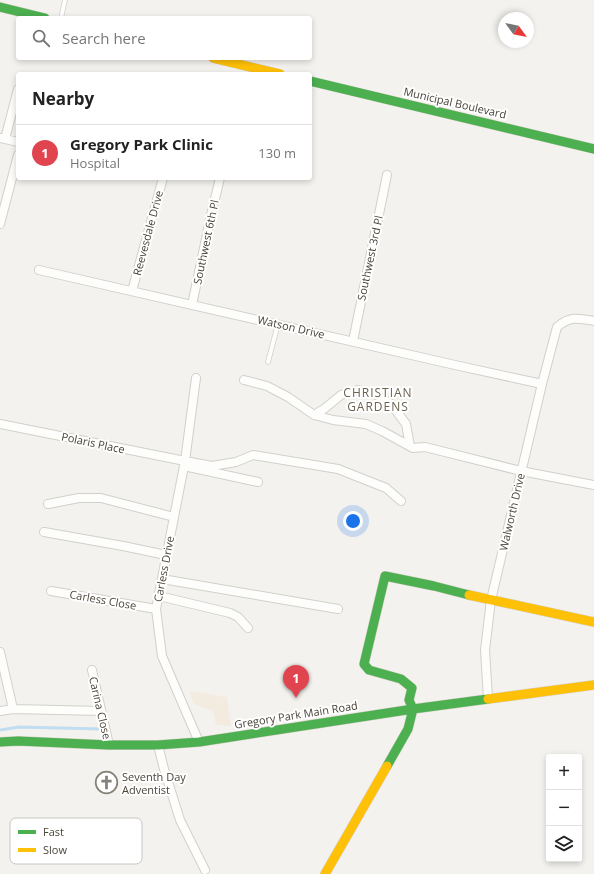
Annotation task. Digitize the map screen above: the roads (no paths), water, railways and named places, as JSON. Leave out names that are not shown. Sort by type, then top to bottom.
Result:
[{"type":"street","points":[[0,7],[37,16]]},
{"type":"street","points":[[221,60],[272,72]]},
{"type":"street","name":"Municipal Boulevard","points":[[312,81],[594,149]]},
{"type":"street","points":[[16,95],[2,139],[16,142]]},
{"type":"street","points":[[0,224],[16,163]]},
{"type":"street","name":"Southwest 3rd Pl","points":[[352,341],[387,175]]},
{"type":"street","name":"Reevesdale Drive","points":[[132,291],[160,180]]},
{"type":"street","name":"Southwest 6th Pl","points":[[192,305],[220,180]]},
{"type":"street","points":[[0,189],[9,191]]},
{"type":"street","name":"Watson Drive","points":[[39,270],[542,384]]},
{"type":"street","name":"Walworth Drive","points":[[488,699],[485,650],[491,600],[557,327],[563,321],[570,319],[585,319],[594,321]]},
{"type":"street","name":"Carless Drive","points":[[196,378],[185,464],[156,610],[162,656],[199,742]]},
{"type":"street","points":[[244,380],[268,386],[314,416],[366,424],[414,448],[425,447],[521,471],[594,485]]},
{"type":"street","points":[[314,416],[341,395],[358,390],[375,394],[391,404],[406,424],[410,446]]},
{"type":"street","name":"Polaris Place","points":[[0,424],[185,464]]},
{"type":"street","points":[[185,464],[212,466],[236,462],[253,455],[338,469],[386,488],[401,501]]},
{"type":"street","points":[[185,464],[258,482]]},
{"type":"street","points":[[48,504],[80,498],[101,498],[174,517]]},
{"type":"street","points":[[44,532],[166,555]]},
{"type":"street","points":[[324,874],[408,729],[413,709],[409,700],[412,688],[400,679],[369,670],[364,664],[385,576],[594,622]]},
{"type":"street","points":[[162,579],[338,609]]},
{"type":"street","name":"Carless Close","points":[[50,592],[156,610]]},
{"type":"street","points":[[159,596],[230,613],[238,617],[248,628]]},
{"type":"street","points":[[0,652],[13,709]]},
{"type":"street","name":"Carina Close","points":[[92,670],[108,743]]},
{"type":"street","name":"Gregory Park Main Road","points":[[0,742],[18,741],[158,745],[199,742],[413,709],[594,685]]},
{"type":"street","points":[[0,711],[13,709],[101,711]]},
{"type":"street","points":[[158,745],[180,820],[205,870]]},
{"type":"lane","points":[[61,16],[65,0]]},
{"type":"lane","points":[[268,362],[278,324]]},
{"type":"waterway","points":[[0,730],[19,727],[101,729]]},
{"type":"place","name":"Gregory Park Clinic","points":[[296,698]]},
{"type":"place","name":"Seventh Day Adventist","points":[[107,783]]},
{"type":"district","name":"CHRISTIAN GARDENS","points":[[378,400]]}]
